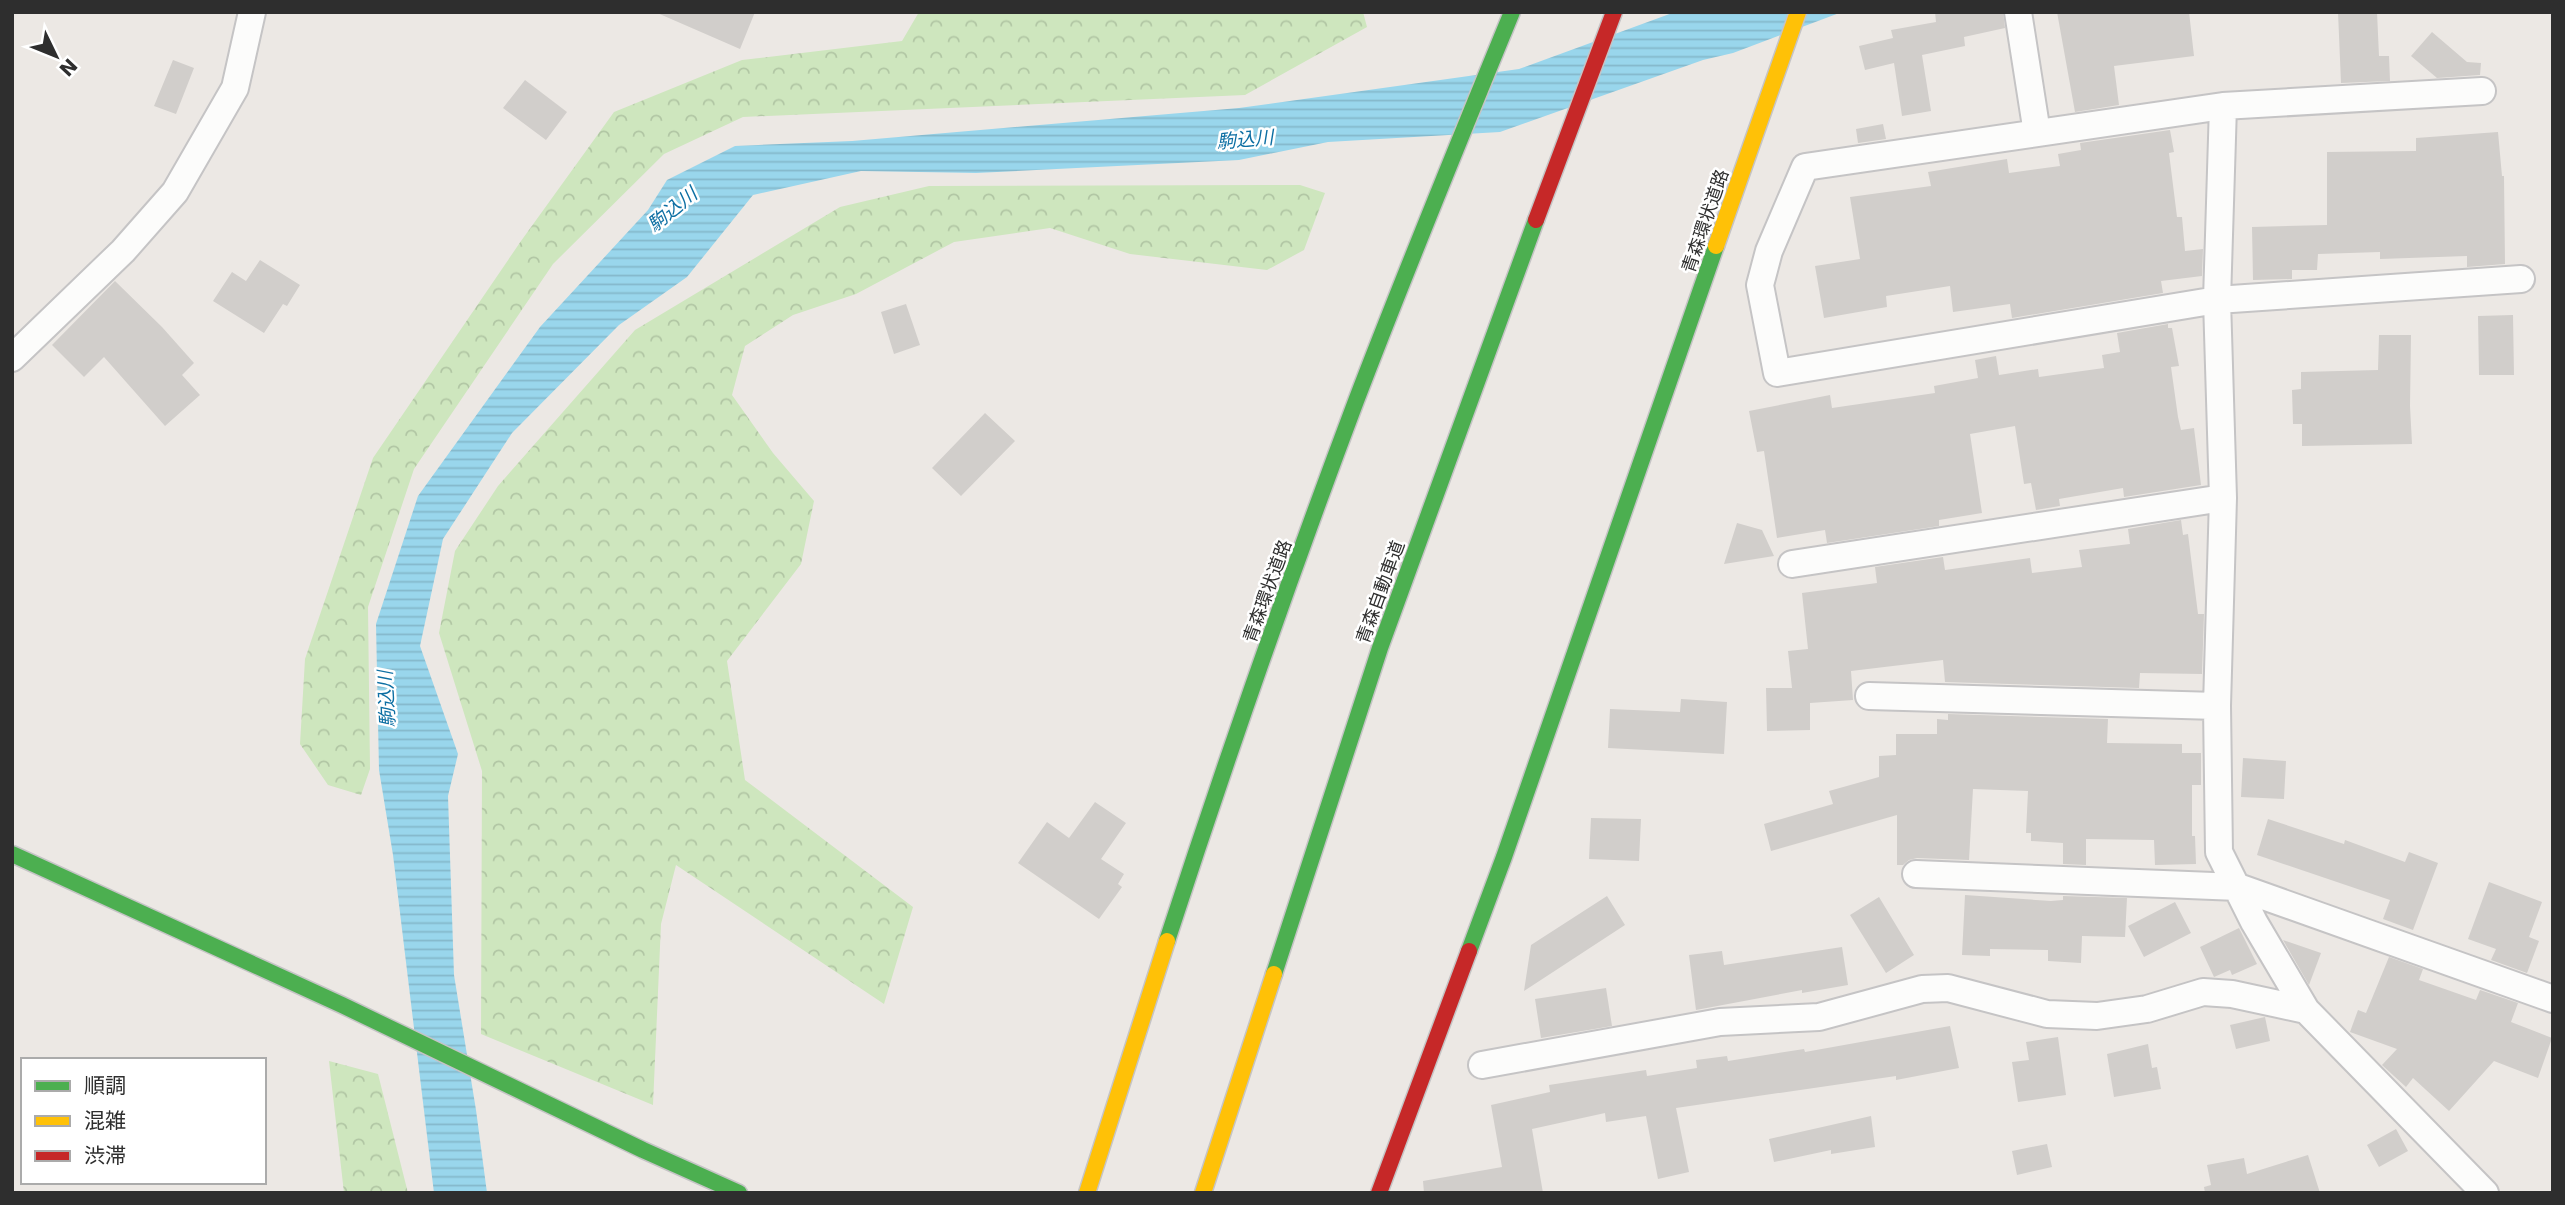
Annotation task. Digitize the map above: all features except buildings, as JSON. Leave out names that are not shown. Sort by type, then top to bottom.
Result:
[{"type":"main road","name":"青森環状道路","points":[[1087,1193],[1137,1030],[1238,731],[1336,455],[1512,12]]},
{"type":"main road","name":"青森自動車道","points":[[1205,1187],[1380,648],[1614,12]]},
{"type":"main road","name":"青森環状道路","points":[[1379,1193],[1509,844],[1798,12]]},
{"type":"main road","points":[[12,854],[342,1005],[643,1150],[739,1193]]},
{"type":"street","points":[[12,358],[123,251],[175,192],[235,88],[252,12]]},
{"type":"street","points":[[2018,12],[2037,133]]},
{"type":"street","points":[[2482,91],[2223,106],[1805,167],[1769,251],[1760,285],[1777,373],[2217,300],[2521,279]]},
{"type":"street","points":[[2223,106],[2217,300],[2223,498],[2217,706],[2219,852],[2254,922],[2306,1010],[2485,1193]]},
{"type":"street","points":[[1792,564],[2223,498]]},
{"type":"street","points":[[1869,696],[2217,706]]},
{"type":"street","points":[[1916,874],[2238,887],[2553,999]]},
{"type":"street","points":[[1482,1065],[1720,1022],[1819,1017],[1922,989],[1948,988],[2047,1014],[2097,1016],[2147,1009],[2203,992],[2232,994],[2306,1010]]},
{"type":"green space","points":[[919,12],[1363,12],[1367,27],[1245,95],[743,117],[664,154],[553,264],[414,469],[368,607],[370,769],[361,795],[328,785],[300,744],[305,659],[373,458],[521,241],[614,112],[742,60],[902,41]]},
{"type":"green space","points":[[1300,185],[1325,193],[1304,250],[1267,270],[1130,254],[1050,228],[954,242],[856,294],[793,315],[745,346],[732,395],[773,453],[814,501],[801,564],[727,661],[745,780],[913,907],[884,1004],[676,865],[661,924],[653,1105],[481,1034],[482,771],[439,633],[455,551],[498,486],[635,330],[840,207],[929,186]]},
{"type":"green space","points":[[329,1061],[378,1074],[408,1193],[344,1193]]},
{"type":"water","name":"駒込川","points":[[1675,12],[1842,12],[1733,53],[1703,60],[1500,132],[1328,142],[1239,160],[976,173],[861,171],[753,195],[687,277],[619,325],[512,433],[443,539],[420,646],[458,754],[448,796],[454,975],[487,1193],[434,1193],[393,855],[379,770],[376,624],[418,496],[540,327],[648,210],[667,180],[735,146],[852,141],[1239,108],[1519,69]]},
{"type":"traffic: fast","points":[[1167,941],[1258,670],[1331,468],[1394,303],[1512,12]]},
{"type":"traffic: fast","points":[[1274,974],[1380,648],[1536,220]]},
{"type":"traffic: fast","points":[[1469,951],[1716,246]]},
{"type":"traffic: fast","points":[[12,854],[342,1005],[643,1150],[739,1193]]},
{"type":"traffic: slow","points":[[1716,246],[1798,12]]},
{"type":"traffic: slow","points":[[1087,1193],[1167,941]]},
{"type":"traffic: slow","points":[[1203,1193],[1274,974]]},
{"type":"traffic: jam","points":[[1536,220],[1614,12]]},
{"type":"traffic: jam","points":[[1379,1193],[1469,951]]}]
